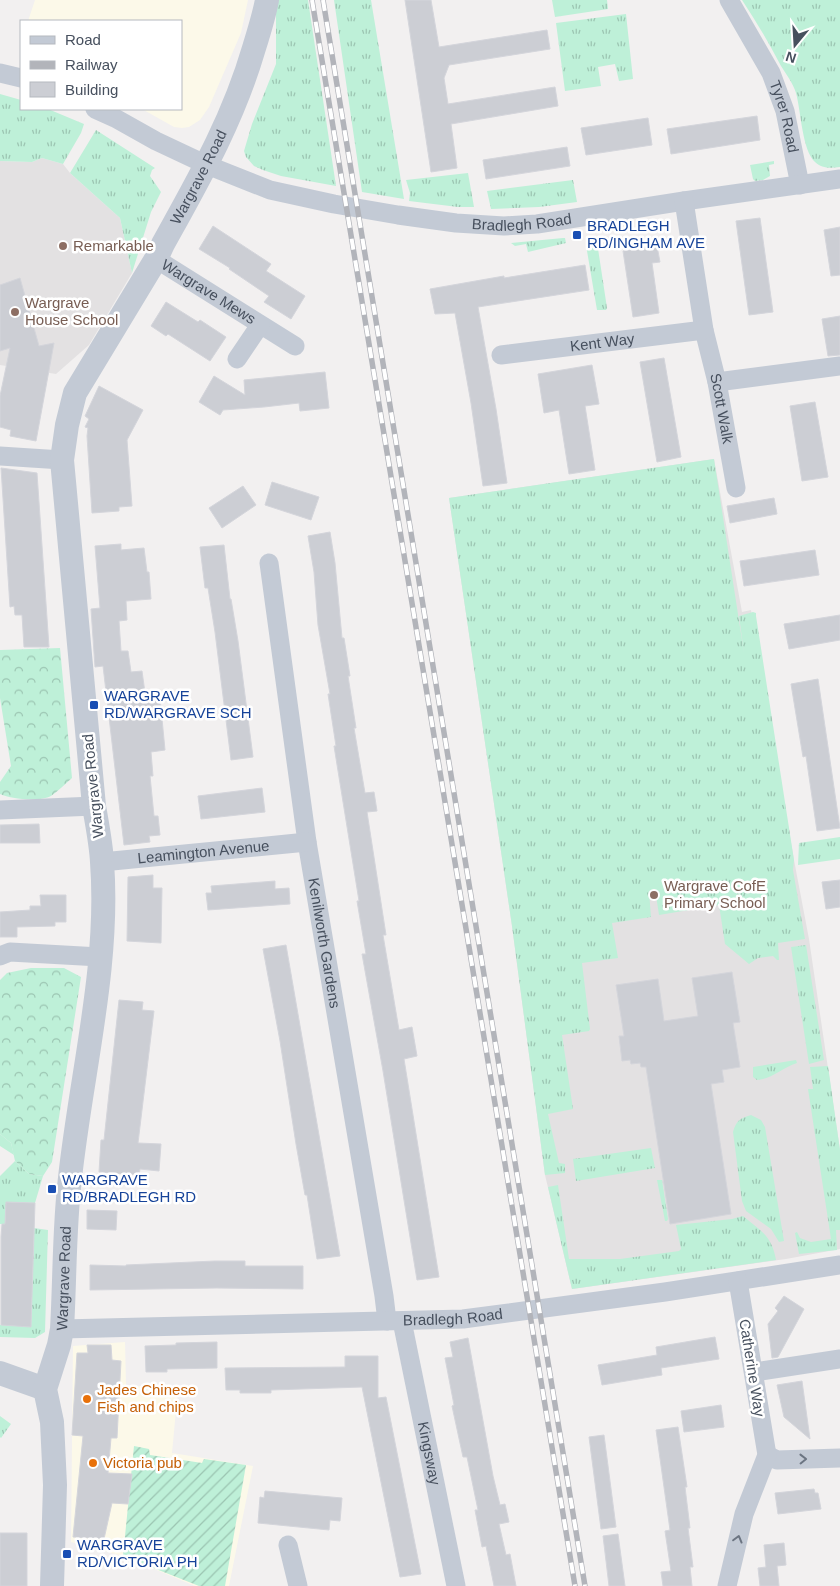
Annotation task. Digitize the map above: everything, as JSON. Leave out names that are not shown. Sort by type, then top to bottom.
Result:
[{"type":"street","name":"Wargrave Road","points":[[52,1586],[55,1486],[52,1422],[45,1389],[62,1329],[70,1180],[100,957],[103,912],[102,862],[94,806],[62,460],[67,425],[75,393],[156,260],[225,129],[249,66],[267,0]]},
{"type":"street","name":"Tyrer Road","points":[[729,0],[771,73],[785,111],[800,185]]},
{"type":"street","points":[[0,73],[20,78]]},
{"type":"street","name":"Bradlegh Road","points":[[97,110],[207,165],[270,190],[334,204],[456,223],[537,224],[840,179]]},
{"type":"street","name":"Scott Walk","points":[[684,201],[704,330],[717,382],[736,488]]},
{"type":"street","name":"Wargrave Mews","points":[[156,260],[295,346]]},
{"type":"street","name":"Wargrave Mews","points":[[237,360],[260,325]]},
{"type":"street","name":"Kent Way","points":[[501,355],[704,330]]},
{"type":"street","points":[[717,382],[840,366]]},
{"type":"street","points":[[0,456],[62,460]]},
{"type":"street","name":"Kenilworth Gardens","points":[[269,563],[307,842],[384,1296],[394,1321]]},
{"type":"street","points":[[0,810],[94,806]]},
{"type":"street","name":"Leamington Avenue","points":[[102,862],[307,842]]},
{"type":"street","points":[[0,956],[10,952],[100,957]]},
{"type":"street","name":"Bradlegh Road","points":[[62,1329],[463,1319],[738,1281],[840,1264]]},
{"type":"street","name":"Catherine Way","points":[[738,1281],[767,1455]]},
{"type":"street","name":"Kingsway","points":[[394,1321],[456,1586]]},
{"type":"street","points":[[754,1372],[840,1359]]},
{"type":"street","points":[[0,1373],[45,1389]]},
{"type":"street","points":[[727,1586],[744,1514],[767,1455],[777,1460],[840,1458]]},
{"type":"street","points":[[288,1545],[298,1586]]},
{"type":"shaded area","points":[[35,0],[248,0],[241,33],[209,107],[200,120],[189,127],[182,128],[174,127],[144,110],[182,110],[182,20],[28,20]]},
{"type":"shaded area","name":"Remarkable","points":[[42,158],[63,164],[70,173],[120,218],[132,273],[89,345],[56,374],[0,365],[0,161],[32,162]]},
{"type":"shaded area","name":"Wargrave CofE Primary School","points":[[714,459],[742,612],[751,610],[809,939],[840,1150],[840,1249],[786,1259],[572,1289],[545,1175],[512,926],[449,498]]},
{"type":"shaded area","points":[[125,1342],[126,1385],[178,1389],[172,1453],[253,1466],[229,1586],[195,1586],[123,1556],[71,1542],[73,1346]]},
{"type":"green space","points":[[276,0],[308,0],[336,186],[281,176],[263,170],[254,166],[246,157],[244,151],[252,124],[276,64]]},
{"type":"green space","points":[[334,0],[371,0],[404,199],[362,192]]},
{"type":"green space","points":[[552,0],[607,0],[608,9],[555,17]]},
{"type":"green space","points":[[742,0],[840,0],[840,167],[830,168],[821,166],[811,156],[807,149],[795,89]]},
{"type":"green space","points":[[626,14],[633,79],[619,81],[615,64],[598,67],[601,86],[565,91],[556,23]]},
{"type":"green space","points":[[0,94],[20,100],[20,110],[50,110],[84,124],[81,133],[63,164],[42,158],[32,162],[0,161]]},
{"type":"green space","points":[[96,130],[155,168],[150,176],[161,192],[151,212],[132,273],[120,218],[70,173]]},
{"type":"green space","points":[[774,161],[774,164],[769,165],[770,176],[763,180],[755,181],[753,179],[750,165]]},
{"type":"green space","points":[[468,173],[474,207],[409,201],[410,193],[406,180]]},
{"type":"green space","points":[[573,180],[577,202],[539,207],[491,209],[487,191]]},
{"type":"green space","points":[[565,238],[566,243],[528,252],[526,244],[515,246],[511,243]]},
{"type":"green space","points":[[597,242],[606,310],[597,310],[586,245]]},
{"type":"green space","name":"Wargrave CofE Primary School","points":[[714,459],[744,653],[739,616],[753,612],[756,613],[794,860],[793,870],[805,939],[778,943],[779,960],[773,956],[758,958],[749,964],[725,944],[719,905],[659,915],[655,889],[649,891],[651,917],[612,923],[618,958],[582,963],[590,1029],[589,1031],[562,1035],[573,1109],[548,1114],[559,1163],[565,1164],[565,1173],[545,1175],[512,926],[449,498]]},
{"type":"green space","points":[[60,648],[72,778],[54,794],[46,798],[25,799],[4,796],[0,794],[0,782],[11,766],[0,698],[0,650]]},
{"type":"green space","points":[[840,837],[840,859],[798,865],[799,843]]},
{"type":"green space","points":[[806,945],[824,1060],[809,1064],[791,947]]},
{"type":"green space","points":[[31,968],[64,968],[81,977],[52,1162],[43,1176],[29,1174],[15,1161],[11,1143],[0,1134],[0,980],[7,973]]},
{"type":"green space","points":[[796,1060],[797,1063],[767,1078],[757,1080],[753,1077],[753,1067]]},
{"type":"green space","points":[[828,1066],[840,1150],[840,1230],[836,1230],[837,1250],[799,1254],[795,1233],[797,1232],[800,1238],[811,1242],[831,1239],[808,1089],[813,1089],[810,1067]]},
{"type":"green space","points":[[751,1115],[761,1120],[765,1127],[784,1241],[779,1242],[771,1229],[746,1211],[742,1201],[733,1132],[739,1120]]},
{"type":"green space","points":[[0,1134],[11,1143],[14,1155],[0,1146]]},
{"type":"green space","points":[[651,1148],[655,1168],[576,1181],[573,1159]]},
{"type":"green space","points":[[15,1161],[29,1174],[43,1176],[35,1203],[6,1202],[5,1224],[0,1224],[0,1176]]},
{"type":"green space","points":[[657,1180],[662,1180],[667,1221],[665,1221]]},
{"type":"green space","points":[[558,1185],[569,1259],[620,1259],[679,1251],[681,1249],[676,1225],[732,1219],[743,1216],[769,1239],[776,1260],[572,1289],[548,1187]]},
{"type":"green space","points":[[34,1228],[48,1230],[45,1332],[35,1338],[0,1337],[0,1325],[31,1326]]},
{"type":"green space","points":[[0,1416],[11,1424],[1,1438],[0,1437]]},
{"type":"green space","points":[[134,1446],[149,1449],[150,1455],[202,1463],[204,1459],[246,1465],[225,1586],[199,1586],[123,1556]]},
{"type":"building","points":[[405,0],[431,0],[439,47],[547,30],[550,49],[449,65],[444,78],[448,104],[555,87],[558,106],[451,124],[457,168],[431,172]]},
{"type":"building","points":[[757,116],[760,140],[671,154],[667,129]]},
{"type":"building","points":[[648,118],[652,145],[586,155],[581,128]]},
{"type":"building","points":[[567,147],[570,166],[486,179],[483,160]]},
{"type":"building","points":[[760,218],[773,312],[749,315],[736,221]]},
{"type":"building","points":[[213,226],[271,264],[266,271],[305,296],[291,319],[264,302],[269,296],[230,268],[199,249]]},
{"type":"building","points":[[840,227],[840,275],[831,276],[824,230]]},
{"type":"building","points":[[657,246],[660,262],[652,263],[659,313],[633,317],[623,251]]},
{"type":"building","points":[[585,265],[589,290],[478,307],[507,483],[483,486],[455,313],[435,314],[430,289],[504,276],[504,278]]},
{"type":"building","points":[[20,278],[39,346],[54,343],[36,441],[10,436],[11,430],[0,427],[0,396],[10,348],[0,351],[0,285]]},
{"type":"building","points":[[166,302],[198,322],[200,320],[226,337],[210,361],[168,334],[166,336],[151,326]]},
{"type":"building","points":[[840,316],[840,355],[828,356],[822,319]]},
{"type":"building","points":[[664,358],[681,457],[657,462],[640,362]]},
{"type":"building","points":[[592,365],[599,404],[585,406],[595,470],[569,474],[559,410],[544,413],[538,374]]},
{"type":"building","points":[[325,372],[329,408],[300,411],[299,403],[223,410],[220,415],[199,402],[214,376],[245,395],[244,380]]},
{"type":"building","points":[[99,386],[143,410],[127,440],[132,506],[119,507],[119,511],[92,513],[88,428],[85,427],[89,419],[85,416]]},
{"type":"building","points":[[815,402],[828,477],[802,481],[790,406]]},
{"type":"building","points":[[1,468],[37,473],[49,647],[24,647],[22,615],[15,615],[14,606],[10,607]]},
{"type":"building","points":[[272,482],[319,497],[311,520],[265,505]]},
{"type":"building","points":[[243,486],[256,505],[222,528],[209,508]]},
{"type":"building","points":[[774,498],[777,514],[730,523],[727,506]]},
{"type":"building","points":[[330,532],[342,638],[344,638],[350,676],[348,676],[356,728],[354,728],[365,793],[374,792],[377,811],[367,812],[386,935],[383,935],[399,1030],[412,1027],[417,1056],[404,1059],[439,1277],[417,1280],[362,954],[366,954],[357,901],[359,901],[334,746],[336,746],[328,694],[330,694],[318,625],[314,572],[308,536]]},
{"type":"building","points":[[121,544],[121,550],[144,548],[147,572],[149,572],[151,599],[126,601],[127,620],[119,621],[121,651],[128,651],[131,672],[142,671],[146,700],[160,698],[165,750],[151,752],[153,776],[150,776],[154,816],[158,816],[160,835],[149,836],[150,842],[124,845],[103,666],[95,667],[91,609],[100,608],[95,546]]},
{"type":"building","points":[[224,545],[253,757],[231,760],[215,632],[208,588],[205,588],[200,547]]},
{"type":"building","points":[[815,550],[819,575],[744,586],[740,561]]},
{"type":"building","points":[[840,615],[840,640],[789,649],[784,624]]},
{"type":"building","points":[[818,679],[840,828],[817,831],[806,756],[803,757],[791,684]]},
{"type":"building","points":[[262,788],[265,812],[201,819],[198,796]]},
{"type":"building","points":[[39,824],[40,843],[0,843],[0,825]]},
{"type":"building","points":[[153,875],[153,888],[162,888],[161,943],[127,941],[128,877]]},
{"type":"building","points":[[840,880],[840,907],[826,909],[822,882]]},
{"type":"building","points":[[275,881],[275,889],[289,888],[290,904],[208,910],[206,893],[212,893],[211,886]]},
{"type":"building","points":[[40,895],[66,895],[66,922],[55,922],[55,926],[17,927],[17,937],[0,937],[0,912],[30,910],[30,906],[41,906]]},
{"type":"building","points":[[286,945],[340,1256],[317,1259],[307,1195],[305,1195],[296,1144],[263,949]]},
{"type":"building","points":[[732,972],[740,1022],[733,1023],[740,1067],[722,1070],[724,1082],[711,1084],[731,1214],[670,1224],[646,1067],[641,1067],[640,1063],[631,1064],[630,1060],[622,1061],[619,1036],[624,1036],[616,985],[658,979],[664,1021],[698,1016],[692,978]]},
{"type":"building","points":[[119,1000],[143,1002],[142,1010],[154,1011],[138,1143],[161,1144],[159,1171],[140,1169],[139,1175],[99,1172],[101,1140],[104,1140]]},
{"type":"building","points":[[6,1202],[35,1203],[31,1327],[1,1325],[1,1237],[2,1224],[5,1224]]},
{"type":"building","points":[[87,1210],[117,1211],[116,1230],[87,1229]]},
{"type":"building","points":[[245,1261],[245,1266],[303,1266],[303,1289],[90,1290],[90,1265],[126,1266]]},
{"type":"building","points":[[784,1296],[804,1309],[778,1357],[772,1358],[768,1324],[778,1311],[775,1308]]},
{"type":"building","points":[[715,1337],[719,1359],[661,1368],[662,1375],[602,1385],[598,1365],[657,1355],[656,1347]]},
{"type":"building","points":[[468,1338],[493,1476],[500,1505],[505,1504],[509,1522],[499,1524],[506,1555],[510,1554],[516,1586],[494,1586],[486,1546],[482,1547],[475,1510],[478,1510],[467,1457],[463,1457],[452,1406],[454,1405],[445,1358],[453,1357],[450,1342]]},
{"type":"building","points":[[217,1342],[217,1368],[167,1369],[167,1372],[146,1372],[145,1346]]},
{"type":"building","points":[[87,1345],[111,1345],[112,1360],[121,1361],[117,1438],[111,1438],[108,1473],[132,1474],[128,1504],[112,1503],[104,1539],[73,1537],[83,1436],[72,1435],[77,1353],[88,1353]]},
{"type":"building","points":[[345,1356],[378,1356],[378,1398],[386,1397],[421,1574],[400,1577],[362,1387],[271,1390],[271,1393],[240,1393],[240,1390],[226,1390],[225,1368],[345,1367]]},
{"type":"building","points":[[802,1381],[810,1439],[784,1417],[777,1385]]},
{"type":"building","points":[[721,1405],[724,1427],[684,1432],[681,1411]]},
{"type":"building","points":[[678,1427],[687,1487],[685,1487],[693,1567],[690,1567],[692,1586],[663,1586],[661,1572],[671,1571],[665,1531],[670,1530],[656,1430]]},
{"type":"building","points":[[604,1435],[616,1527],[601,1529],[589,1437]]},
{"type":"building","points":[[814,1489],[815,1493],[818,1493],[821,1509],[778,1514],[775,1493]]},
{"type":"building","points":[[265,1491],[342,1498],[340,1521],[330,1520],[329,1530],[258,1523],[260,1497],[264,1498]]},
{"type":"building","points":[[0,1533],[27,1533],[27,1586],[0,1586]]},
{"type":"building","points":[[618,1534],[625,1586],[609,1586],[603,1536]]},
{"type":"building","points":[[784,1543],[786,1565],[777,1566],[779,1586],[760,1586],[758,1568],[766,1567],[764,1545]]},
{"type":"railway","points":[[312,0],[575,1586]]},
{"type":"railway","points":[[323,0],[585,1586]]},
{"type":"place","name":"BRADLEGH RD/INGHAM AVE","points":[[577,235]]},
{"type":"place","name":"Remarkable","points":[[63,246]]},
{"type":"place","name":"Wargrave House School","points":[[15,312]]},
{"type":"place","name":"WARGRAVE RD/WARGRAVE SCH","points":[[94,705]]},
{"type":"place","name":"Wargrave CofE Primary School","points":[[654,895]]},
{"type":"place","name":"WARGRAVE RD/BRADLEGH RD","points":[[52,1189]]},
{"type":"place","name":"Jades Chinese Fish and chips","points":[[87,1399]]},
{"type":"place","name":"Victoria pub","points":[[93,1463]]},
{"type":"place","name":"WARGRAVE RD/VICTORIA PH","points":[[67,1554]]}]
